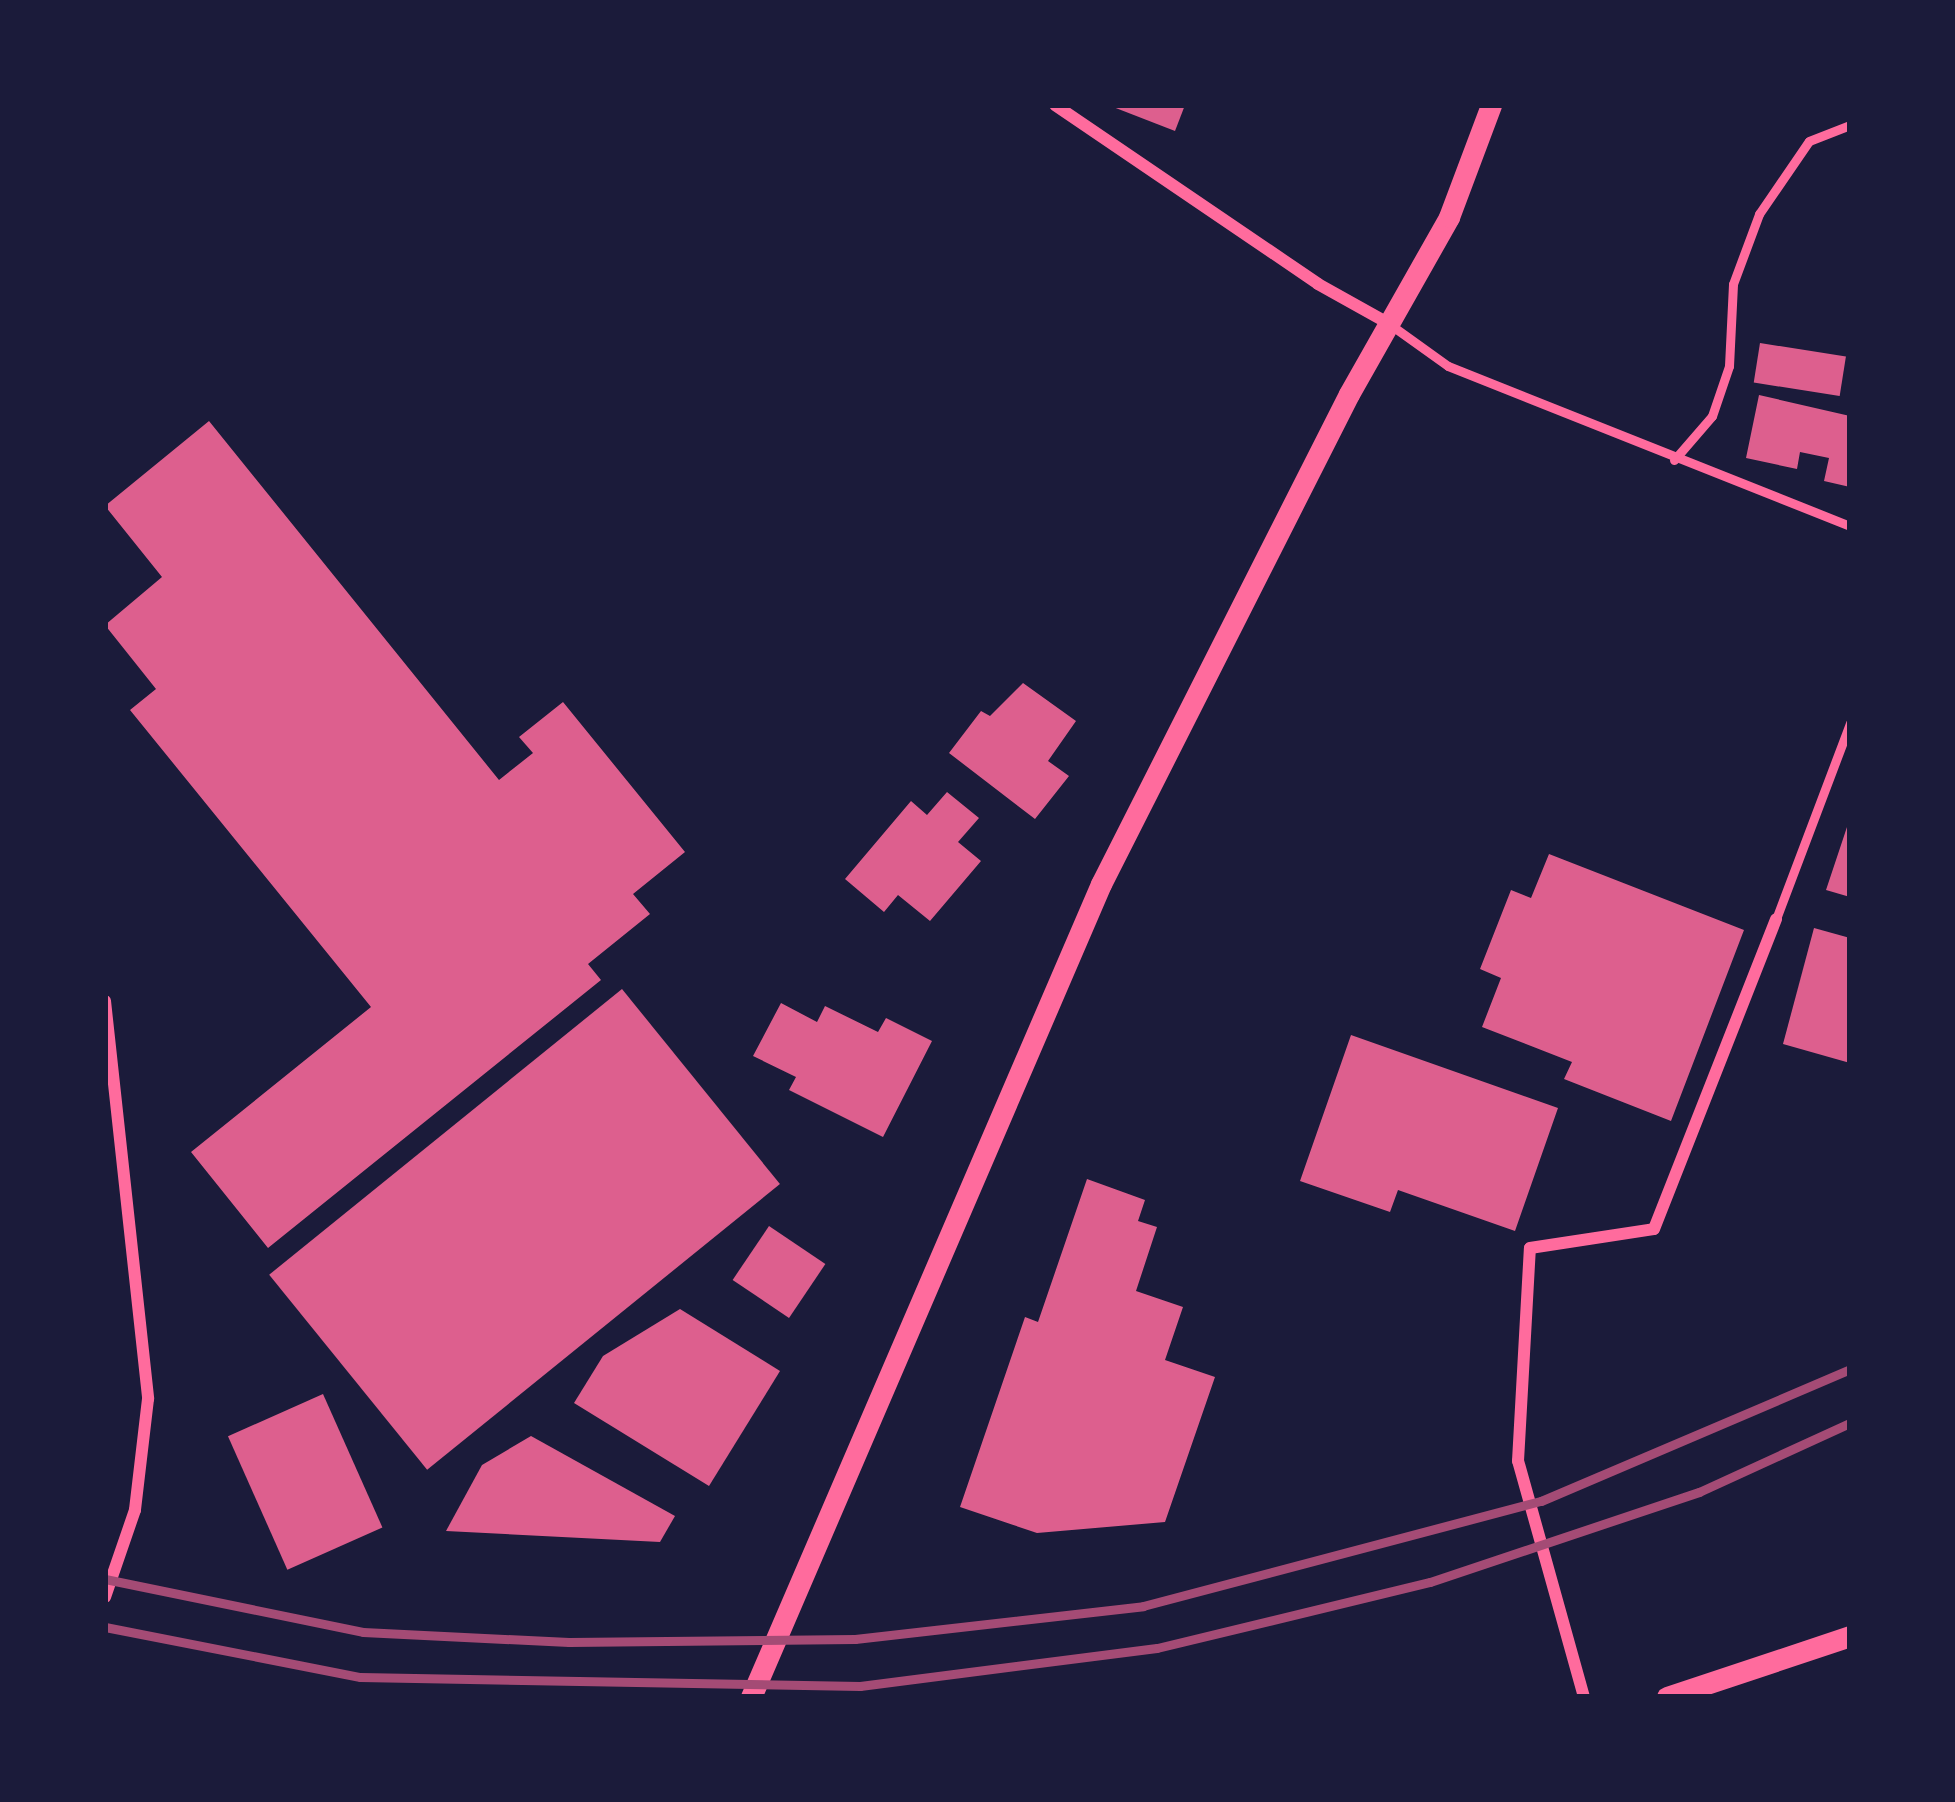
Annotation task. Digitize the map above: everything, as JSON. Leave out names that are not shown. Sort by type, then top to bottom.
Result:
[{"type":"street","points":[[1055,105],[1318,284],[1388,322]]},
{"type":"street","points":[[751,1697],[1101,884],[1388,322],[1449,217],[1491,105]]},
{"type":"street","points":[[1584,1697],[1518,1462],[1530,1248],[1654,1228],[1776,919]]},
{"type":"street","points":[[105,1001],[148,1399],[136,1510],[105,1598]]},
{"type":"street","points":[[1667,1697],[1850,1636]]},
{"type":"lane","points":[[1674,460],[1712,416],[1724,383],[1733,284],[1759,214],[1809,141],[1850,125]]},
{"type":"lane","points":[[1388,322],[1448,366],[1674,460],[1850,526]]},
{"type":"lane","points":[[1776,919],[1850,723]]},
{"type":"building","points":[[1108,105],[1185,105],[1175,131]]},
{"type":"building","points":[[1760,343],[1846,357],[1840,396],[1754,383]]},
{"type":"building","points":[[1759,395],[1850,416],[1850,487],[1824,481],[1829,458],[1800,452],[1797,469],[1746,458]]},
{"type":"building","points":[[209,421],[499,780],[533,753],[519,737],[563,702],[685,852],[633,894],[650,914],[588,964],[601,980],[268,1248],[191,1152],[371,1007],[130,710],[156,689],[105,625],[162,577],[105,506]]},
{"type":"building","points":[[1023,683],[1076,721],[1048,761],[1069,776],[1035,819],[949,753],[981,711],[990,716]]},
{"type":"building","points":[[947,792],[979,818],[958,842],[981,861],[930,921],[898,895],[884,912],[845,879],[911,801],[927,815]]},
{"type":"building","points":[[1850,821],[1850,897],[1826,890]]},
{"type":"building","points":[[1549,854],[1744,930],[1671,1121],[1564,1079],[1572,1062],[1482,1027],[1501,978],[1480,969],[1511,890],[1531,898]]},
{"type":"building","points":[[1814,928],[1850,938],[1850,1063],[1783,1044]]},
{"type":"building","points":[[622,989],[780,1184],[427,1470],[269,1275]]},
{"type":"building","points":[[781,1003],[817,1022],[825,1006],[878,1032],[886,1018],[932,1041],[883,1137],[789,1090],[796,1077],[753,1056]]},
{"type":"building","points":[[1351,1035],[1558,1108],[1515,1231],[1398,1190],[1390,1212],[1300,1181]]},
{"type":"building","points":[[1087,1179],[1145,1200],[1138,1221],[1157,1227],[1136,1291],[1183,1307],[1165,1360],[1215,1377],[1165,1522],[1037,1533],[960,1507],[1025,1317],[1038,1322]]},
{"type":"building","points":[[769,1226],[825,1264],[789,1318],[733,1280]]},
{"type":"building","points":[[680,1309],[780,1371],[709,1486],[574,1403],[603,1356]]},
{"type":"building","points":[[323,1394],[382,1527],[287,1570],[228,1436]]},
{"type":"building","points":[[531,1436],[675,1516],[660,1542],[446,1531],[482,1465]]},
{"type":"railway","points":[[105,1579],[363,1632],[569,1642],[855,1639],[1143,1606],[1541,1501],[1850,1369]]},
{"type":"railway","points":[[105,1627],[360,1677],[860,1686],[1157,1648],[1430,1582],[1699,1492],[1850,1423]]}]
